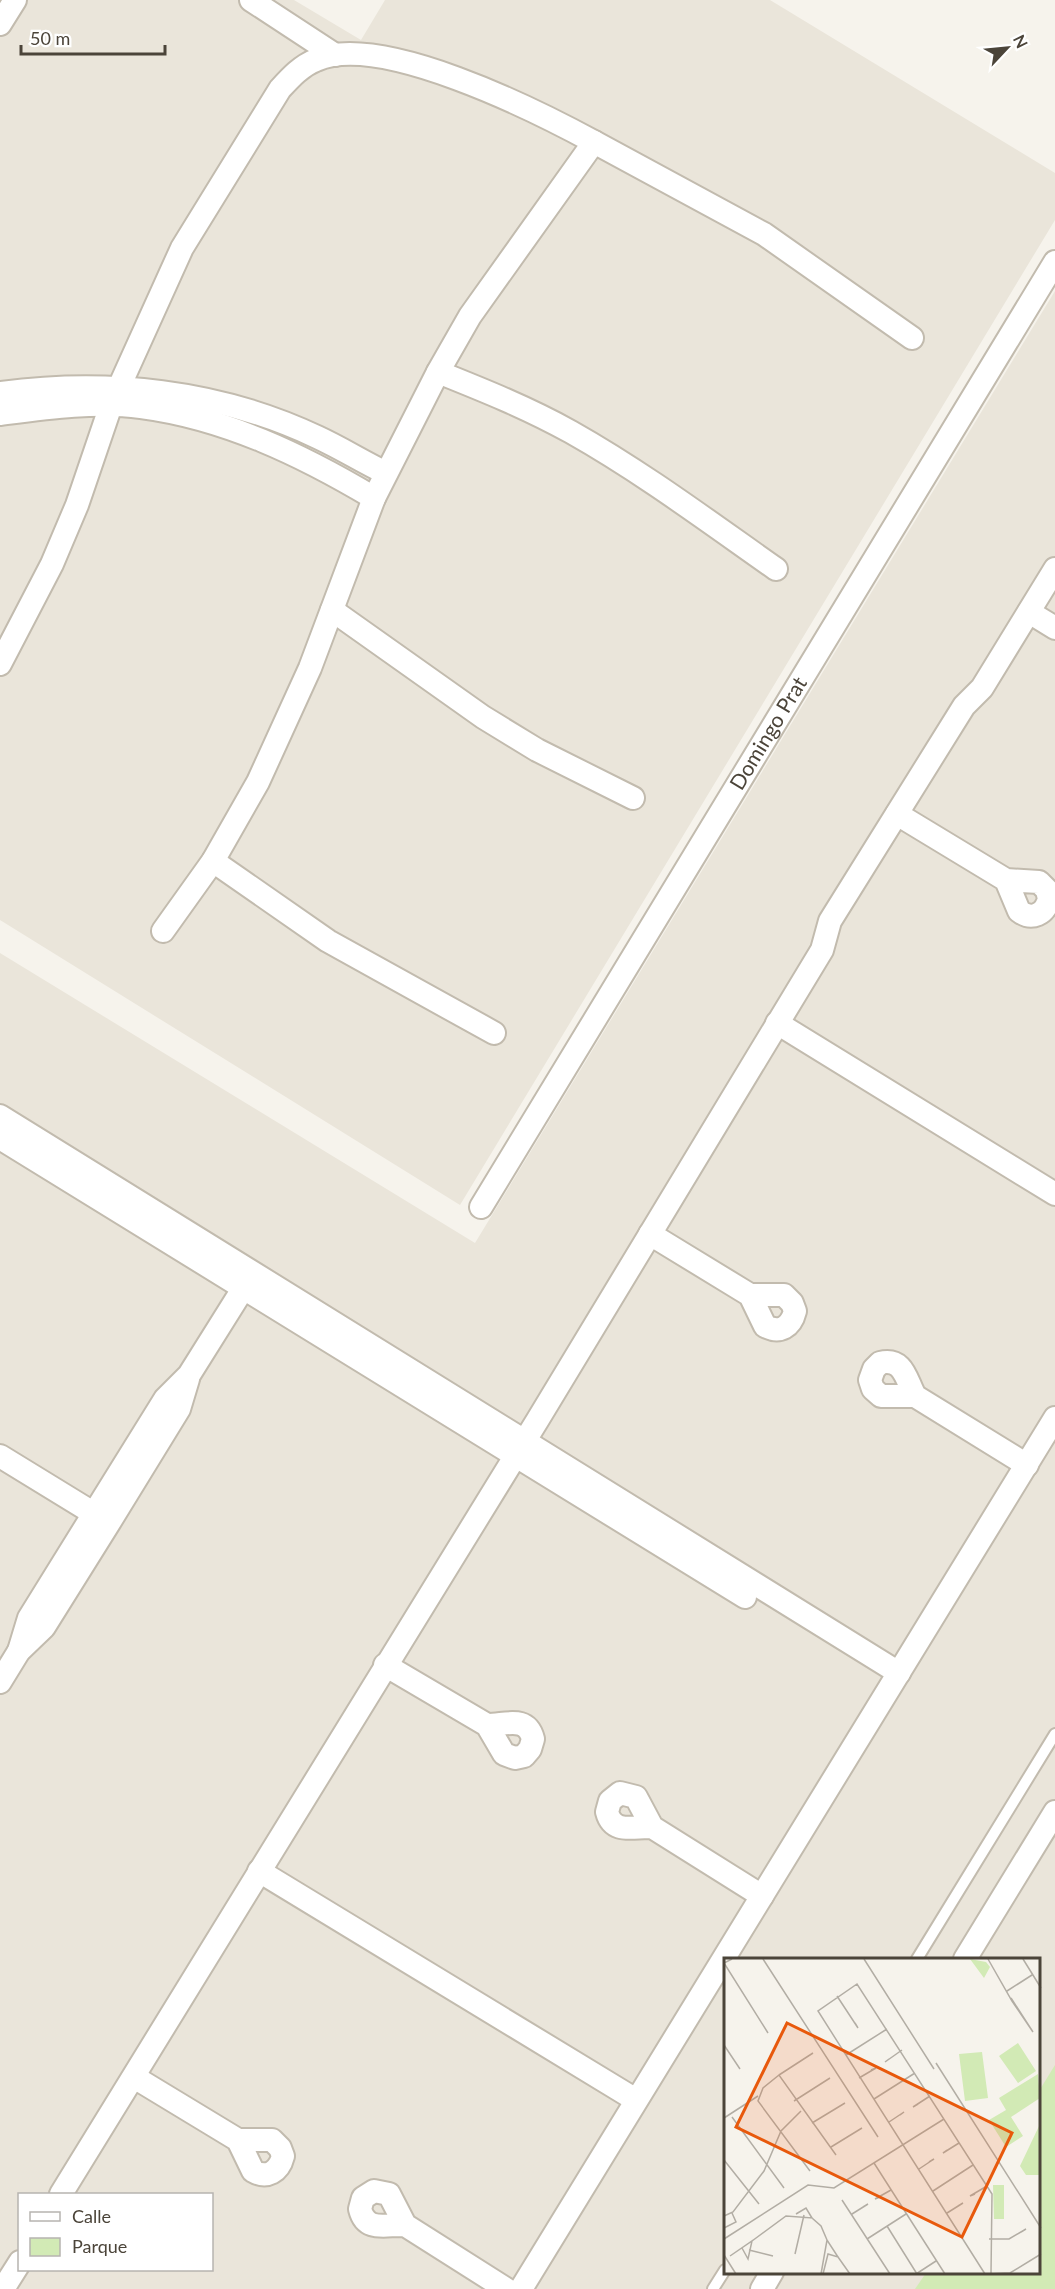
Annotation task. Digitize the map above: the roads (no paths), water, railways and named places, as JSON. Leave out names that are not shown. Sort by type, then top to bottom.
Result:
[{"type":"street","points":[[0,24],[15,0]]},
{"type":"street","points":[[251,0],[335,55]]},
{"type":"street","points":[[0,664],[52,564],[77,505],[115,396],[182,248],[280,88],[300,69],[317,59],[335,55],[368,56],[425,68],[531,108],[764,234],[912,338]]},
{"type":"street","points":[[163,931],[213,861],[258,782],[332,610],[374,498],[438,372],[477,307],[594,142]]},
{"type":"street","name":"Domingo Prat","points":[[481,1207],[1055,262]]},
{"type":"street","points":[[438,372],[529,409],[573,432],[776,569]]},
{"type":"street","points":[[0,393],[44,387],[115,396],[141,407],[181,415],[252,436],[317,464],[374,498]]},
{"type":"street","points":[[0,414],[115,396],[143,388],[211,401],[261,415],[317,437],[386,473]]},
{"type":"street","points":[[62,2193],[520,1448],[822,950],[842,931],[903,818],[975,714],[982,688],[1055,569]]},
{"type":"street","points":[[332,610],[483,717],[537,750],[633,798]]},
{"type":"street","points":[[1029,612],[1055,628]]},
{"type":"street","points":[[903,818],[1006,880]]},
{"type":"street","points":[[213,861],[328,941],[494,1033]]},
{"type":"street","points":[[777,1023],[1055,1194]]},
{"type":"street","points":[[0,1116],[248,1281]]},
{"type":"street","points":[[0,1138],[248,1281],[895,1680]]},
{"type":"street","points":[[650,1234],[750,1295]]},
{"type":"street","points":[[0,1682],[19,1651],[44,1627],[101,1518],[179,1409],[189,1375],[248,1281]]},
{"type":"street","points":[[915,1396],[1026,1465]]},
{"type":"street","points":[[521,2289],[1055,1419]]},
{"type":"street","points":[[0,1457],[101,1518]]},
{"type":"street","points":[[385,1665],[488,1725]]},
{"type":"street","points":[[966,1958],[1055,1812]]},
{"type":"street","points":[[652,1827],[762,1896]]},
{"type":"street","points":[[259,1871],[636,2100]]},
{"type":"street","points":[[134,2077],[238,2140]]},
{"type":"street","points":[[405,2225],[506,2289]]},
{"type":"street","points":[[3,2289],[18,2265]]},
{"type":"street","points":[[762,2289],[771,2274]]},
{"type":"lane","points":[[918,1958],[1055,1734]]},
{"type":"lane","points":[[713,2289],[724,2272]]}]
